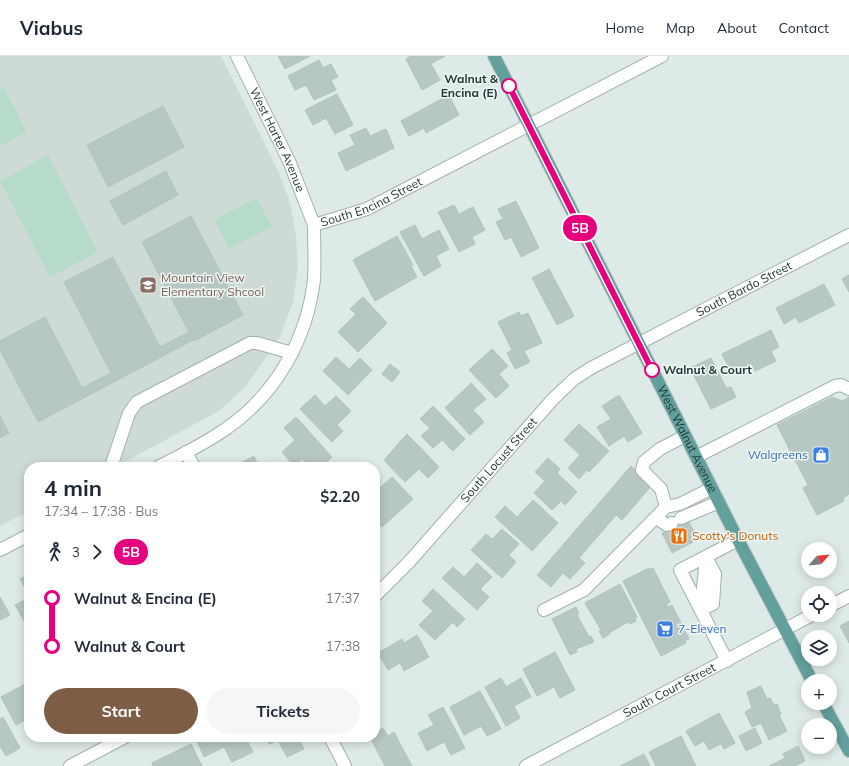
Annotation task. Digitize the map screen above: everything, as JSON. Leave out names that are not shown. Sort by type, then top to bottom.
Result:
[{"type":"main road","name":"West Walnut Avenue","points":[[494,56],[685,436],[784,630],[808,674]]},
{"type":"main road","points":[[827,710],[849,751]]},
{"type":"street","name":"West Harter Avenue","points":[[237,56],[289,161],[314,225]]},
{"type":"street","name":"South Encina Street","points":[[167,462],[227,428],[251,410],[269,390],[292,353],[302,331],[314,279],[314,225],[367,209],[662,56]]},
{"type":"street","name":"South Bardo Street","points":[[638,343],[849,235]]},
{"type":"street","points":[[113,462],[129,413],[137,402],[250,344],[257,343],[292,353]]},
{"type":"street","name":"South Locust Street","points":[[380,591],[409,562],[553,399],[574,379],[591,368],[638,343]]},
{"type":"street","points":[[696,457],[835,386],[841,385],[849,389]]},
{"type":"street","points":[[666,507],[661,489],[642,470],[644,462],[660,449],[685,436]]},
{"type":"street","points":[[186,452],[191,462]]},
{"type":"street","points":[[544,610],[584,590],[666,507],[680,504],[712,488]]},
{"type":"street","points":[[656,518],[667,526],[676,520],[719,502]]},
{"type":"street","points":[[0,550],[24,537]]},
{"type":"street","points":[[727,660],[680,570],[738,540]]},
{"type":"street","points":[[701,610],[713,604],[715,574],[706,557]]},
{"type":"street","points":[[837,602],[849,596]]},
{"type":"street","name":"South Court Street","points":[[526,766],[801,621]]},
{"type":"street","points":[[70,766],[116,742]]},
{"type":"street","points":[[333,742],[345,766]]},
{"type":"shaded area","name":"Mountain View Elementary Shcool","points":[[0,56],[221,56],[279,173],[290,203],[296,236],[298,267],[293,302],[280,337],[246,386],[219,411],[124,462],[24,462],[24,514],[0,526]]},
{"type":"green space","points":[[4,88],[27,132],[0,146],[0,90]]},
{"type":"green space","points":[[48,155],[98,252],[50,277],[0,181]]},
{"type":"green space","points":[[257,198],[272,227],[229,249],[214,220]]},
{"type":"building","points":[[278,56],[310,56],[285,69]]},
{"type":"building","points":[[411,56],[445,56],[431,64],[440,80],[422,90],[406,59]]},
{"type":"building","points":[[319,60],[323,68],[331,64],[338,77],[331,80],[336,90],[314,100],[306,85],[295,90],[288,76]]},
{"type":"building","points":[[337,94],[353,125],[335,134],[326,118],[313,125],[305,110]]},
{"type":"building","points":[[449,95],[459,115],[426,133],[424,128],[409,136],[401,121]]},
{"type":"building","points":[[163,106],[184,147],[108,187],[87,145]]},
{"type":"building","points":[[366,128],[370,136],[386,129],[394,148],[346,171],[338,153],[355,145],[350,135]]},
{"type":"building","points":[[166,171],[178,195],[123,225],[110,201]]},
{"type":"building","points":[[516,201],[539,248],[521,257],[511,237],[505,240],[496,222],[503,219],[498,209]]},
{"type":"building","points":[[454,205],[459,214],[473,207],[485,230],[472,237],[475,244],[459,252],[438,212]]},
{"type":"building","points":[[191,216],[243,315],[38,422],[0,350],[0,341],[45,317],[82,388],[111,373],[64,282],[113,257],[160,347],[189,332],[142,242]]},
{"type":"building","points":[[415,225],[422,239],[439,230],[449,249],[436,256],[441,266],[424,276],[400,232]]},
{"type":"building","points":[[397,236],[413,265],[411,266],[417,277],[375,301],[353,260]]},
{"type":"building","points":[[549,269],[574,316],[557,325],[532,278]]},
{"type":"building","points":[[849,275],[849,292],[842,279]]},
{"type":"building","points":[[824,284],[835,305],[799,323],[796,317],[784,324],[776,308]]},
{"type":"building","points":[[363,297],[387,323],[358,352],[338,332],[356,314],[350,309]]},
{"type":"building","points":[[519,312],[521,316],[528,313],[542,343],[524,351],[530,362],[515,369],[507,353],[512,350],[498,322]]},
{"type":"building","points":[[771,330],[779,347],[771,351],[776,361],[755,371],[752,364],[732,374],[722,354]]},
{"type":"building","points":[[492,349],[508,366],[499,374],[509,386],[496,398],[469,370]]},
{"type":"building","points":[[336,357],[349,369],[360,358],[372,370],[348,395],[323,371]]},
{"type":"building","points":[[711,358],[726,388],[731,387],[736,397],[711,409],[690,368]]},
{"type":"building","points":[[390,364],[400,372],[392,382],[382,374]]},
{"type":"building","points":[[471,383],[486,399],[473,410],[484,422],[470,435],[445,408]]},
{"type":"building","points":[[315,395],[325,406],[336,396],[351,411],[337,425],[343,431],[332,442],[300,409]]},
{"type":"building","points":[[619,395],[642,433],[628,442],[624,436],[609,446],[597,427],[611,419],[602,406]]},
{"type":"building","name":"Walgreens","points":[[832,397],[842,401],[849,397],[849,494],[843,498],[844,501],[817,515],[803,488],[808,485],[777,425]]},
{"type":"building","points":[[433,406],[465,439],[453,451],[442,440],[433,448],[421,436],[430,428],[420,419]]},
{"type":"building","points":[[0,416],[9,433],[0,438]]},
{"type":"building","points":[[296,417],[332,457],[326,462],[305,462],[302,459],[299,462],[291,462],[282,452],[295,440],[284,428]]},
{"type":"building","points":[[579,424],[609,451],[589,472],[587,470],[579,479],[568,468],[580,455],[564,440]]},
{"type":"building","points":[[407,434],[439,467],[428,478],[419,469],[405,482],[384,460]]},
{"type":"building","points":[[254,456],[257,462],[243,462]]},
{"type":"building","points":[[548,458],[560,469],[557,473],[577,492],[565,505],[561,501],[552,510],[534,493],[545,481],[535,472]]},
{"type":"building","points":[[631,466],[652,485],[622,520],[616,515],[579,558],[585,563],[570,579],[563,573],[551,587],[537,575]]},
{"type":"building","points":[[392,477],[413,499],[382,527],[380,524],[380,486],[381,487]]},
{"type":"building","points":[[533,500],[558,523],[532,551],[495,517],[505,506],[517,517]]},
{"type":"building","name":"Scotty's Donuts","points":[[688,520],[697,538],[692,541],[693,542],[672,553],[662,533]]},
{"type":"building","points":[[502,529],[519,544],[509,555],[516,562],[502,578],[471,550],[486,534],[492,539]]},
{"type":"building","points":[[477,563],[492,577],[480,589],[489,597],[477,610],[442,578],[453,567],[464,577]]},
{"type":"building","points":[[649,568],[649,570],[653,568],[670,602],[666,604],[667,606],[642,619],[623,581]]},
{"type":"building","points":[[24,577],[24,586],[20,579]]},
{"type":"building","points":[[620,584],[637,617],[635,618],[636,621],[630,624],[628,622],[603,638],[599,631],[601,630],[585,603]]},
{"type":"building","points":[[433,589],[465,619],[457,627],[453,622],[435,640],[419,625],[433,611],[422,601]]},
{"type":"building","points":[[0,597],[10,615],[0,620]]},
{"type":"building","points":[[24,600],[24,621],[15,605]]},
{"type":"building","name":"7-Eleven","points":[[672,605],[689,639],[685,640],[686,643],[661,656],[642,619],[667,606]]},
{"type":"building","points":[[576,607],[579,614],[577,615],[589,637],[591,636],[594,642],[576,649],[577,652],[570,655],[552,619]]},
{"type":"building","points":[[849,621],[849,643],[840,626]]},
{"type":"building","points":[[417,635],[429,657],[404,671],[400,663],[388,670],[380,656],[380,652],[402,639],[404,643]]},
{"type":"building","points":[[555,652],[575,690],[560,698],[554,687],[537,696],[523,669]]},
{"type":"building","points":[[501,678],[506,687],[521,678],[531,697],[514,706],[520,718],[506,726],[485,687]]},
{"type":"building","points":[[24,685],[24,721],[16,725],[1,697]]},
{"type":"building","points":[[761,686],[767,699],[770,698],[774,705],[777,704],[781,714],[779,715],[787,731],[769,740],[761,723],[752,727],[745,712],[752,708],[747,692]]},
{"type":"building","points":[[480,691],[501,729],[487,736],[481,726],[464,735],[450,707]]},
{"type":"building","points":[[443,707],[465,748],[451,755],[444,742],[427,751],[418,733],[434,725],[428,715]]},
{"type":"building","points":[[719,713],[735,743],[724,749],[721,744],[709,750],[704,741],[695,746],[686,731]]},
{"type":"building","points":[[3,717],[20,748],[6,756],[0,746],[0,719]]},
{"type":"building","points":[[383,728],[388,736],[394,732],[412,766],[385,766],[373,742],[380,742],[380,730]]},
{"type":"building","points":[[755,728],[762,743],[746,751],[739,736]]},
{"type":"building","points":[[681,736],[696,766],[656,766],[649,752]]},
{"type":"building","points":[[197,742],[248,742],[253,752],[232,762],[224,747],[204,757]]},
{"type":"building","points":[[279,742],[300,742],[304,749],[287,757]]},
{"type":"building","points":[[191,744],[202,766],[153,766],[152,763]]},
{"type":"building","points":[[798,746],[805,761],[795,766],[769,766],[785,758],[783,754]]},
{"type":"building","points":[[644,754],[650,766],[620,766]]},
{"type":"bus line","name":"5B","points":[[509,86],[652,370]]},
{"type":"place","name":"Walnut & Encina (E)","points":[[509,86]]},
{"type":"place","name":"Mountain View Elementary Shcool","points":[[148,285]]},
{"type":"place","name":"Walnut & Court","points":[[652,370]]},
{"type":"place","name":"Walgreens","points":[[821,455]]},
{"type":"place","name":"Scotty's Donuts","points":[[679,536]]},
{"type":"place","name":"7-Eleven","points":[[665,629]]}]
